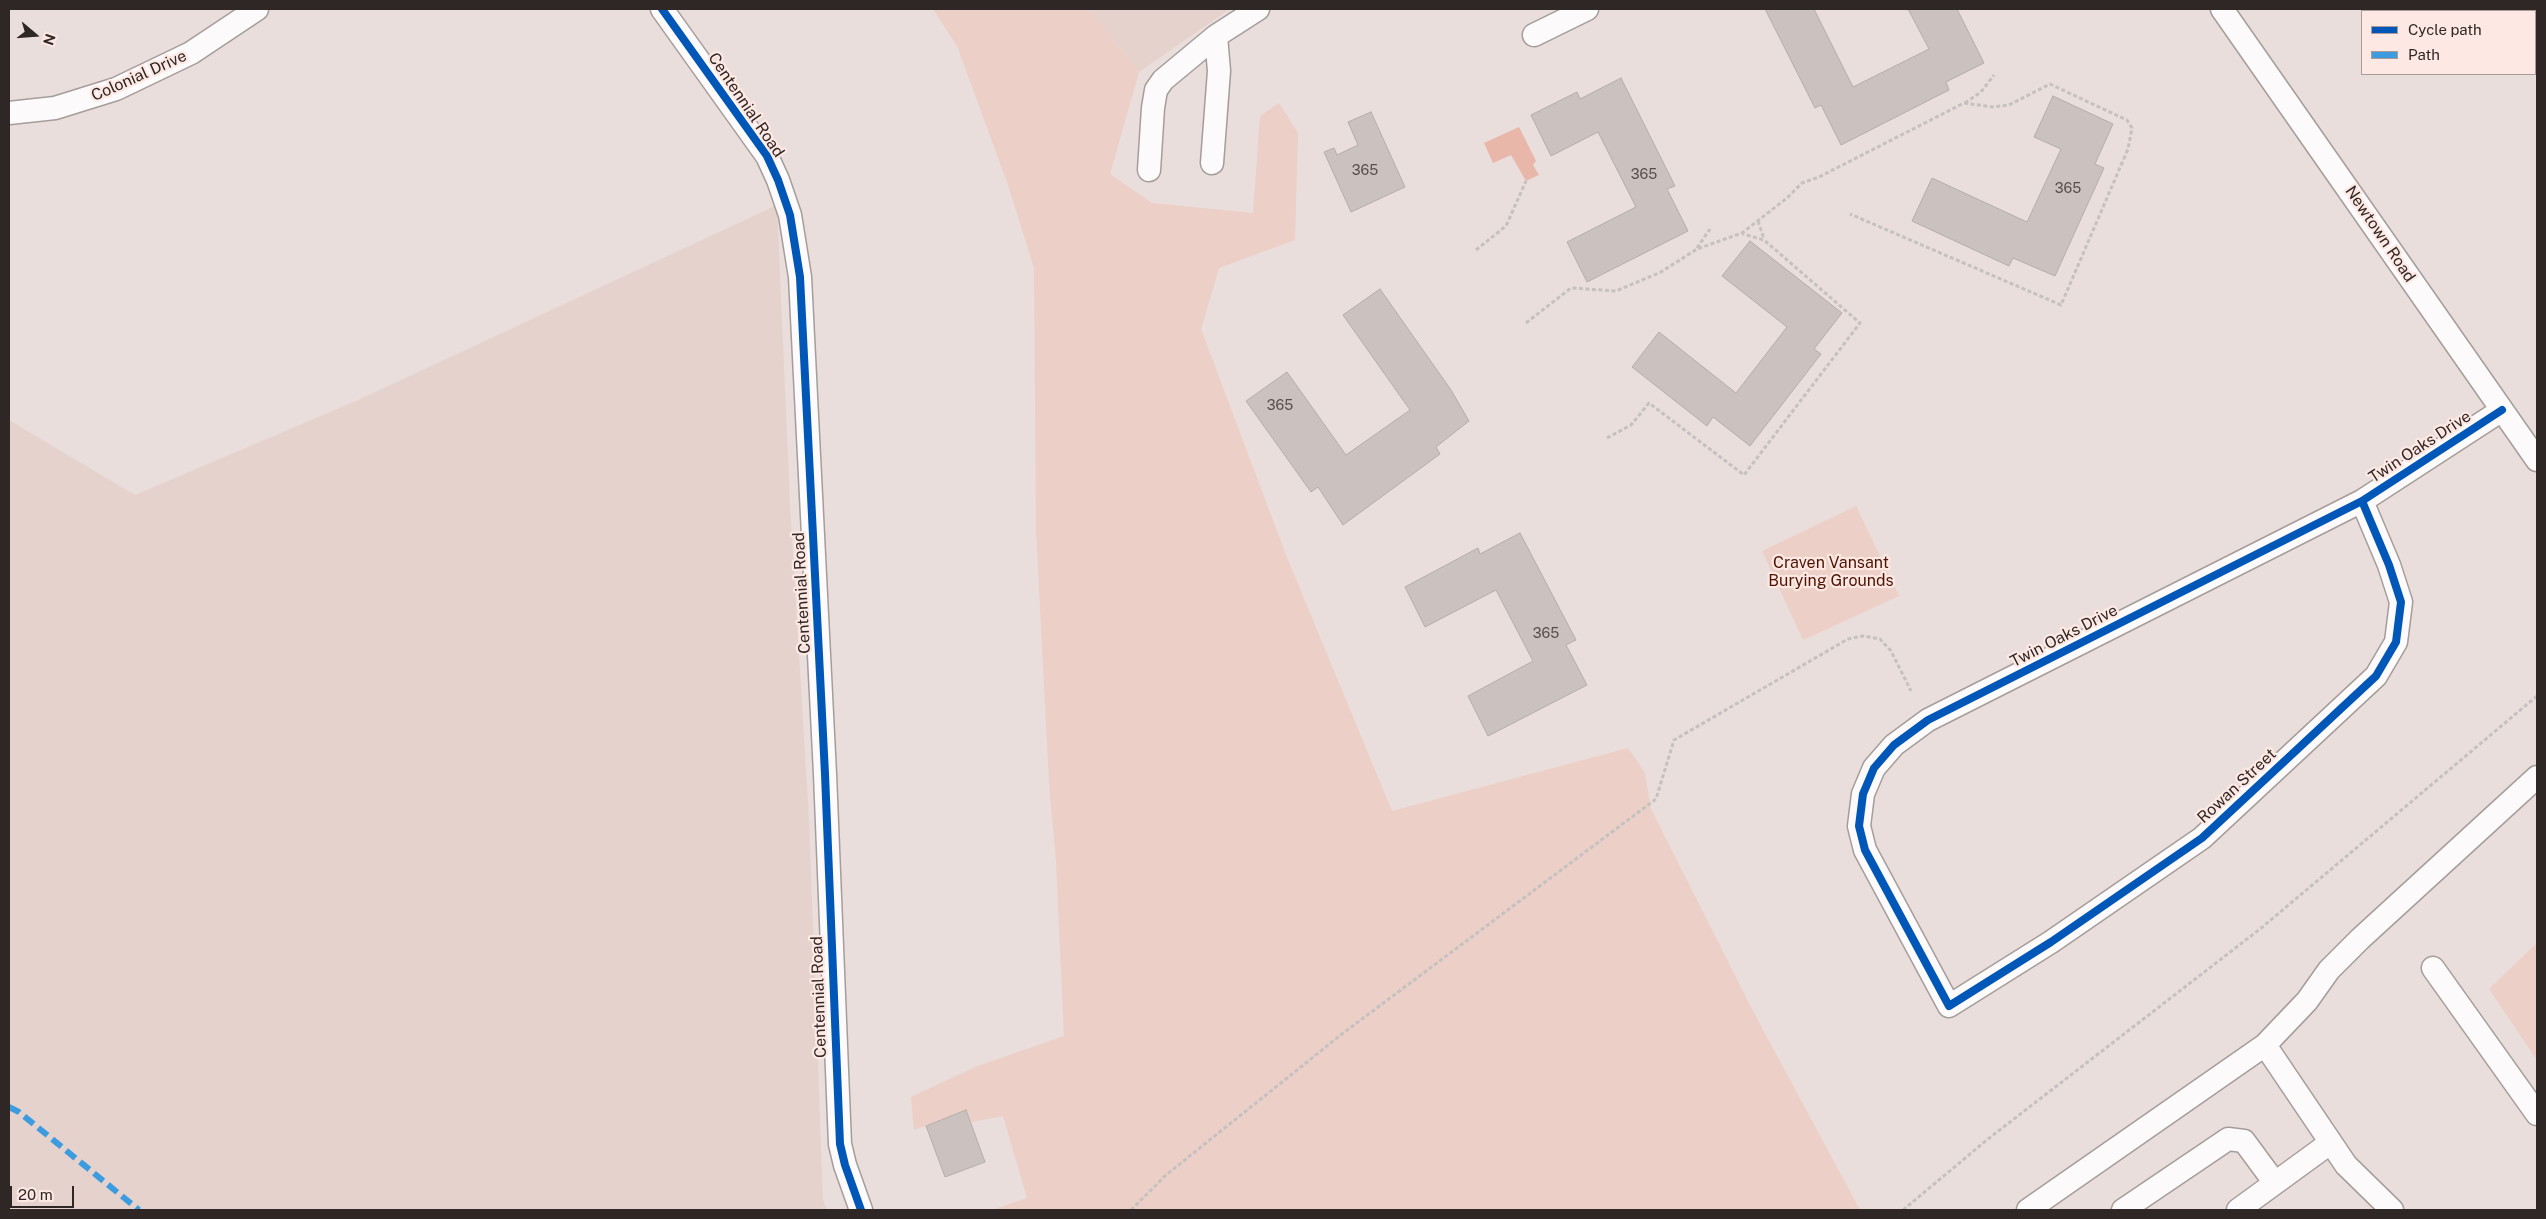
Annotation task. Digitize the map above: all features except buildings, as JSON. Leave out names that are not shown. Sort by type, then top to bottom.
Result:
[{"type":"street","name":"Colonial Drive","points":[[9,113],[55,108],[116,89],[191,53],[257,9]]},
{"type":"street","name":"Centennial Road","points":[[662,9],[767,156],[790,215],[801,297],[825,774],[840,1144],[845,1165],[861,1210]]},
{"type":"street","points":[[1150,170],[1152,108],[1156,90],[1163,80],[1216,36],[1258,9]]},
{"type":"street","points":[[1534,35],[1587,9]]},
{"type":"street","name":"Newtown Road","points":[[2222,9],[2537,460]]},
{"type":"street","points":[[1212,163],[1219,71],[1216,36]]},
{"type":"street","name":"Twin Oaks Drive","points":[[1949,1006],[1865,850],[1859,826],[1863,794],[1874,768],[1894,745],[1928,720],[2362,501],[2502,410]]},
{"type":"street","name":"Rowan Street","points":[[1949,1006],[2051,942],[2202,838],[2376,676],[2396,642],[2401,602],[2389,565],[2362,501]]},
{"type":"street","points":[[2028,1210],[2264,1045],[2307,1001],[2329,970],[2360,939],[2537,778]]},
{"type":"street","points":[[2433,968],[2537,1114]]},
{"type":"street","points":[[2264,1045],[2367,1200],[2392,1210]]},
{"type":"street","points":[[2123,1210],[2228,1138],[2244,1141],[2275,1183]]},
{"type":"street","points":[[2238,1210],[2330,1143]]},
{"type":"path","points":[[1526,323],[1571,288],[1616,291],[1661,272],[1697,249],[1742,233],[1802,183],[1819,177],[1964,103],[1981,92],[1994,76]]},
{"type":"path","points":[[1850,214],[2061,306],[2128,149],[2132,128],[2128,120],[2050,84],[2009,105],[1993,108],[1964,103]]},
{"type":"path","points":[[1476,250],[1506,226],[1526,181]]},
{"type":"path","points":[[1758,221],[1764,240]]},
{"type":"path","points":[[1697,249],[1710,229]]},
{"type":"path","points":[[1606,438],[1631,425],[1649,403],[1744,475],[1860,323],[1764,240],[1742,233]]},
{"type":"path","points":[[1131,1210],[1166,1175],[1342,1034],[1656,799],[1674,740],[1848,639],[1863,636],[1880,639],[1891,651],[1911,691]]},
{"type":"path","points":[[1904,1210],[1988,1140],[2260,929],[2537,696]]},
{"type":"shaded area","points":[[1089,9],[1230,9],[1139,72]]},
{"type":"shaded area","points":[[1519,127],[1536,161],[1533,165],[1539,175],[1526,181],[1511,155],[1493,163],[1484,143]]},
{"type":"shaded area","points":[[777,205],[790,505],[809,820],[823,1200],[827,1210],[9,1210],[9,420],[135,495],[356,401]]},
{"type":"green space","points":[[933,9],[1089,9],[1139,72],[1110,174],[1152,203],[1253,213],[1260,116],[1279,103],[1298,133],[1295,240],[1219,268],[1201,329],[1286,555],[1392,811],[1628,748],[1645,773],[1651,809],[1754,1013],[1860,1210],[992,1210],[1027,1198],[1003,1116],[971,1122],[966,1110],[914,1130],[911,1097],[975,1067],[1064,1036],[1056,862],[1049,782],[1036,530],[1034,268],[1008,185],[957,46]]},
{"type":"green space","name":"Craven Vansant Burying Grounds","points":[[1856,506],[1899,596],[1803,640],[1762,551]]},
{"type":"green space","points":[[2537,943],[2537,1060],[2489,989]]},
{"type":"marked path","points":[[9,1107],[19,1112],[139,1210]]},
{"type":"cycle path","points":[[662,9],[767,156],[778,180],[790,215],[800,277],[825,774],[840,1144],[845,1165],[861,1210]]},
{"type":"cycle path","points":[[2362,501],[2389,565],[2401,602],[2396,642],[2376,676],[2202,838],[2051,942],[1949,1006],[1865,850],[1859,826],[1863,794],[1874,768],[1894,745],[1928,720],[2362,501],[2502,410]]}]
